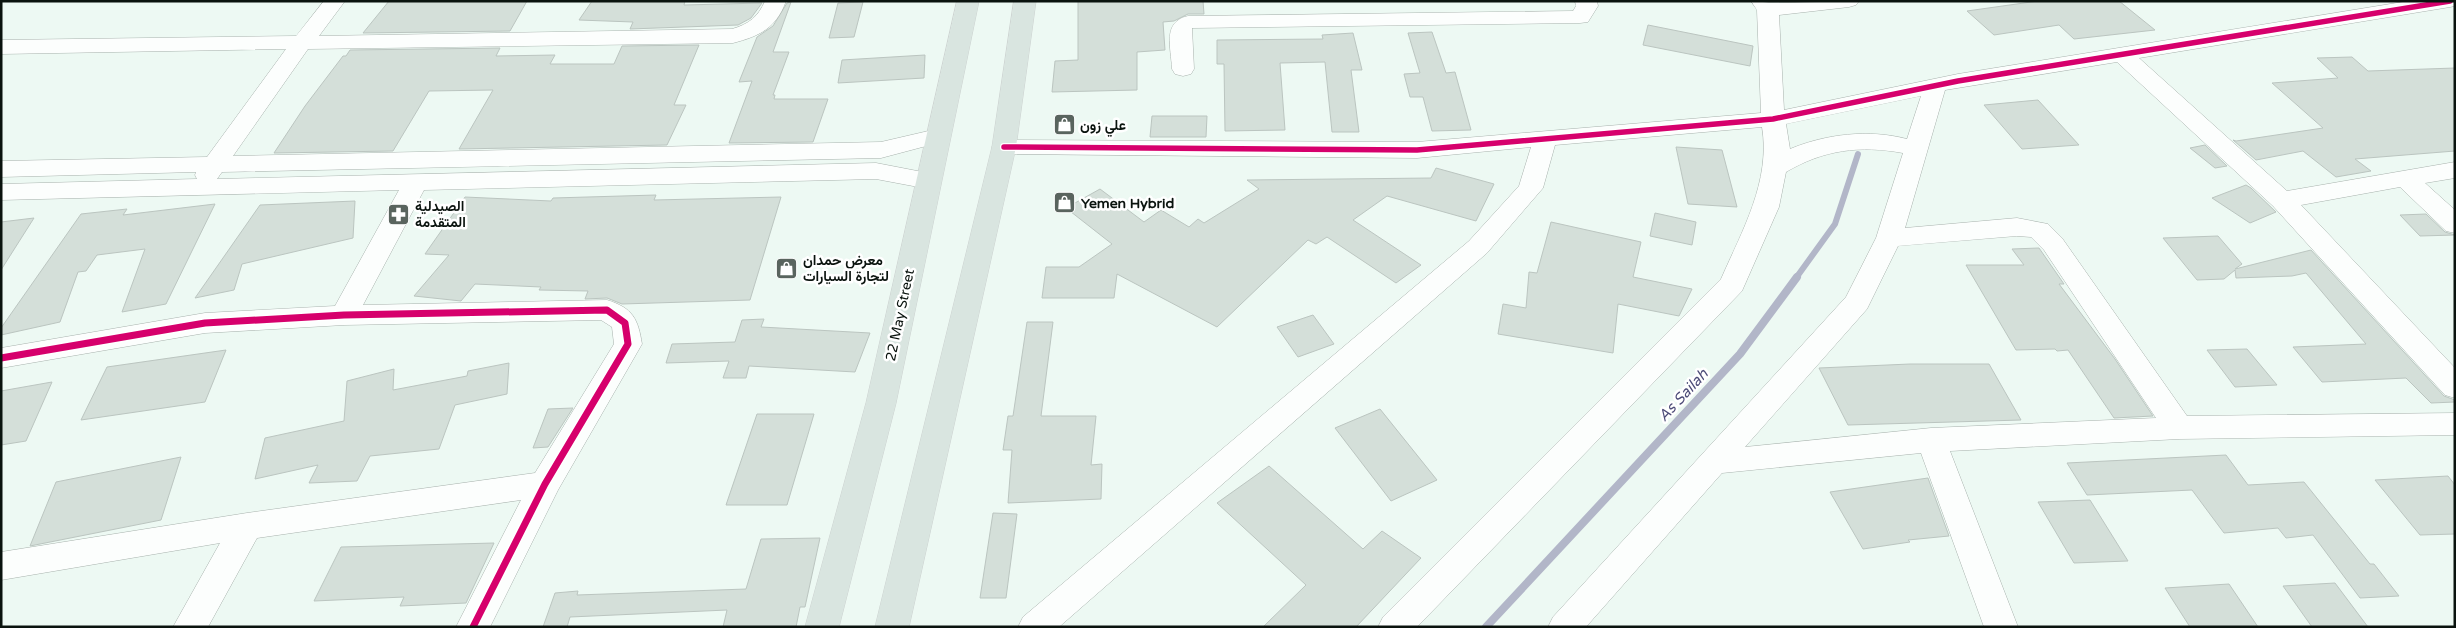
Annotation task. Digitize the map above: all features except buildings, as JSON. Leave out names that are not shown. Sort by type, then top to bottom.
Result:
[{"type":"main road","name":"22 May Street","points":[[822,627],[881,403],[937,136],[968,1]]},
{"type":"main road","points":[[892,627],[1004,147],[1025,1]]},
{"type":"street","points":[[197,187],[335,1]]},
{"type":"street","points":[[1,47],[733,36],[756,30],[772,14],[776,1]]},
{"type":"street","points":[[1183,69],[1181,27],[1183,24],[1214,11],[1394,10],[1580,17],[1587,6],[1586,1]]},
{"type":"street","points":[[1396,627],[1732,284],[1766,207],[1778,149],[1773,119],[1764,6],[1848,1]]},
{"type":"street","points":[[1004,147],[1417,150],[1773,119],[1936,86],[2122,55],[2388,5],[2450,1]]},
{"type":"street","points":[[2122,55],[2282,200],[2455,387]]},
{"type":"street","points":[[1565,627],[1857,302],[1888,238],[1936,86]]},
{"type":"street","points":[[1,192],[414,183],[877,160],[937,136]]},
{"type":"street","points":[[1035,627],[1478,247],[1531,188],[1545,140]]},
{"type":"street","points":[[1774,168],[1806,152],[1830,144],[1900,144],[1916,148]]},
{"type":"street","points":[[1,169],[214,165],[877,160],[929,181]]},
{"type":"street","points":[[2282,200],[2455,170]]},
{"type":"street","points":[[2406,179],[2455,225]]},
{"type":"street","points":[[344,315],[414,183]]},
{"type":"street","points":[[1888,238],[2017,227],[2039,230],[2053,244],[2179,428]]},
{"type":"street","points":[[1,358],[205,323],[344,315],[607,310],[625,323],[628,344],[545,484],[473,627]]},
{"type":"street","points":[[1714,462],[1931,440],[2179,428],[2455,424]]},
{"type":"street","points":[[1931,440],[2001,627]]},
{"type":"street","points":[[1,566],[247,526],[545,484]]},
{"type":"street","points":[[190,627],[247,526]]},
{"type":"waterway","name":"As Sailah","points":[[1796,278],[1835,224],[1858,154]]},
{"type":"waterway","name":"As Sailah","points":[[1486,627],[1740,354],[1797,277]]},
{"type":"cycle path","points":[[1004,147],[1417,150],[1773,119],[1958,81],[2450,1]]},
{"type":"cycle path","points":[[1,358],[205,323],[344,315],[607,310],[625,323],[628,344],[545,484],[473,627]]},
{"type":"place","name":"علي زون","points":[[1064,125]]},
{"type":"place","name":"Yemen Hybrid","points":[[1065,203]]},
{"type":"place","name":"الصيدلية المتقدمة","points":[[399,214]]},
{"type":"place","name":"معرض حمدان لتجارة السيارات","points":[[787,268]]}]
